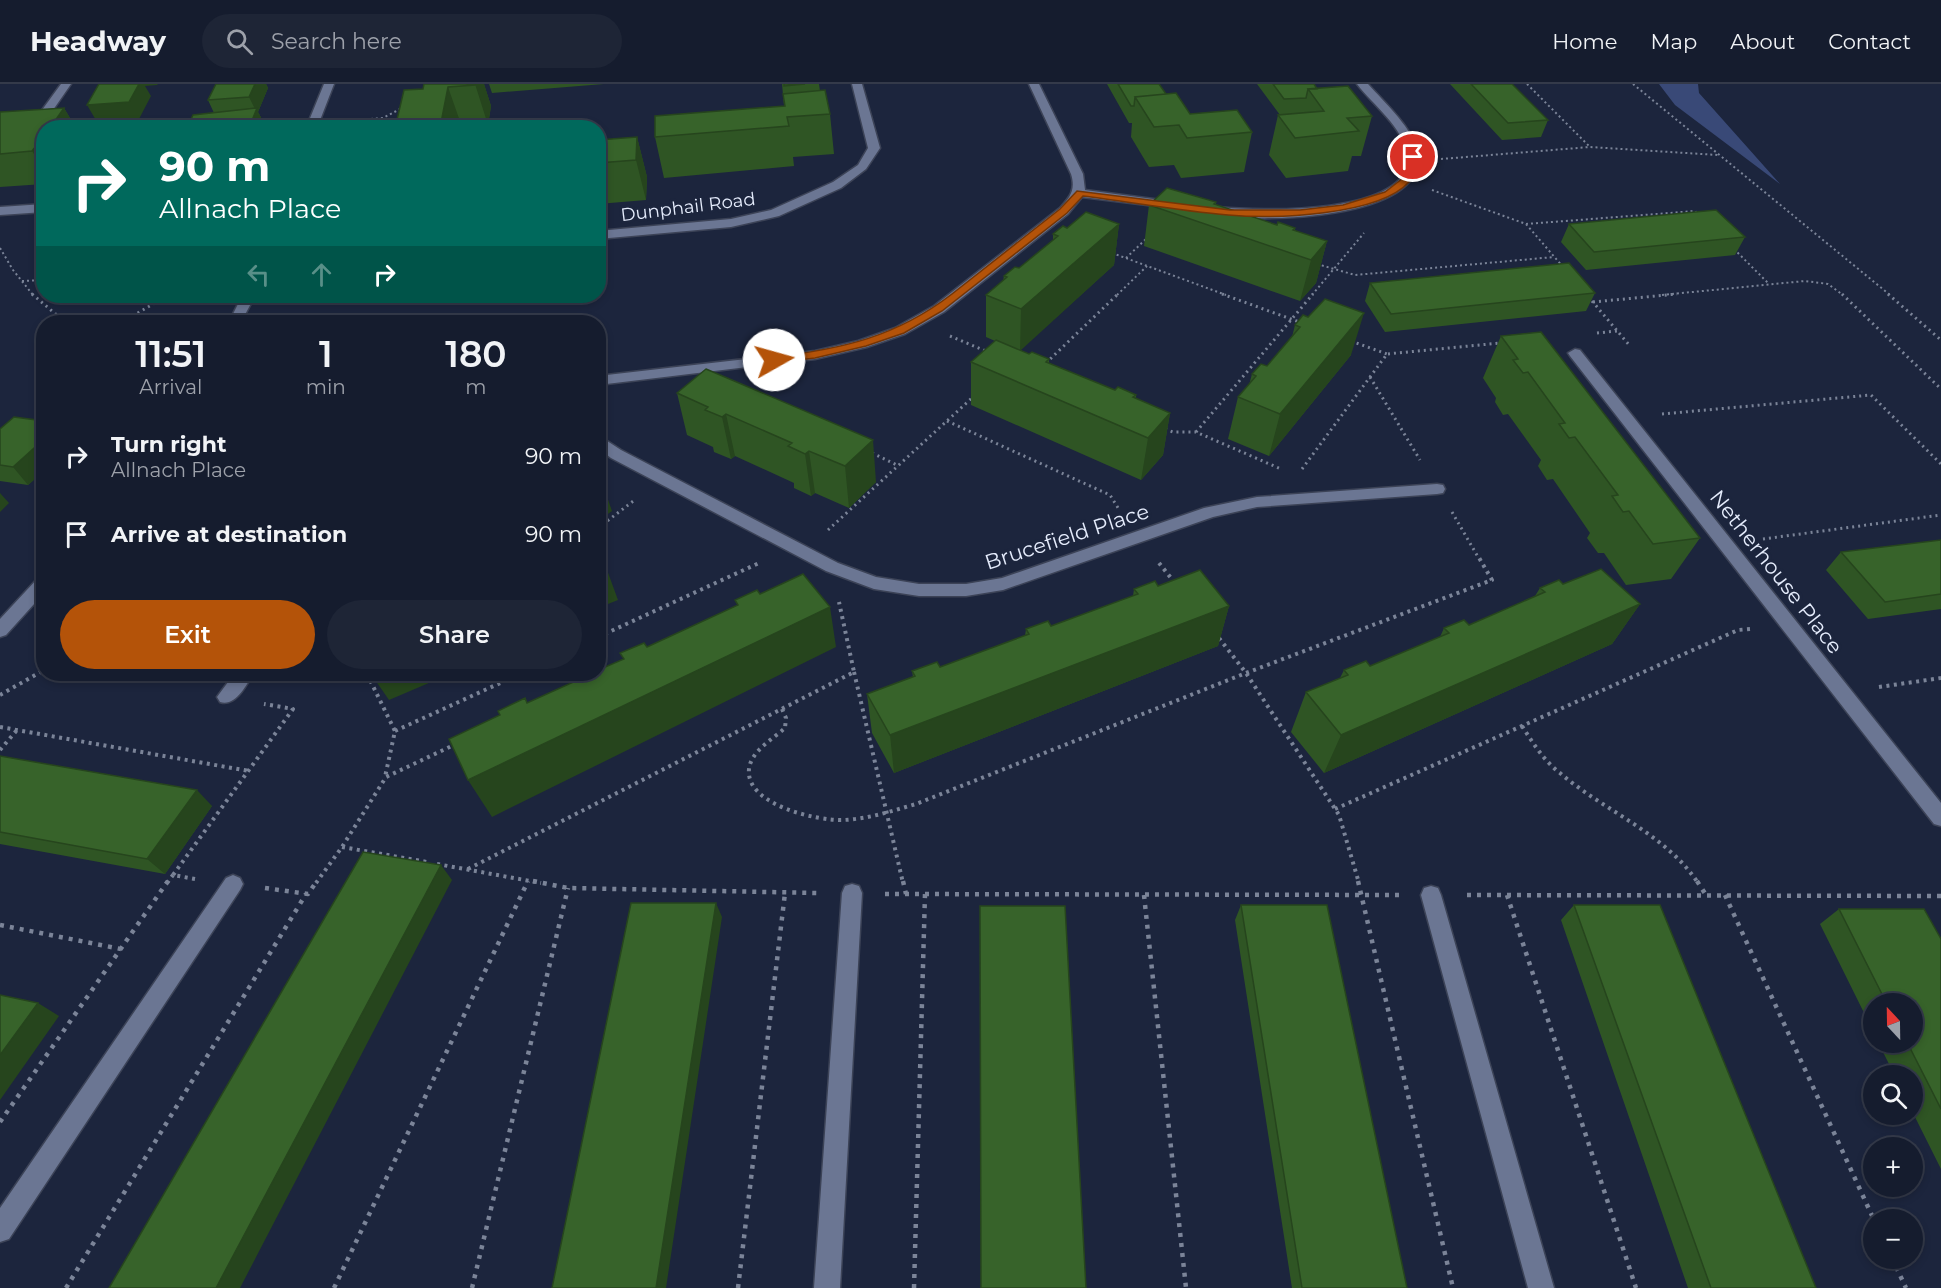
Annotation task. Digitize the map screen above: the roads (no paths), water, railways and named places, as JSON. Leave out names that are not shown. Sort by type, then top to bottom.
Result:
[{"type":"street","points":[[41,120],[66,84]]},
{"type":"street","points":[[314,120],[329,84]]},
{"type":"street","name":"Dunphail Road","points":[[606,234],[731,223],[775,213],[837,185],[862,167],[874,148],[857,84]]},
{"type":"street","points":[[606,380],[815,355],[862,344],[900,331],[939,309],[1064,211],[1080,193],[1081,183],[1034,84]]},
{"type":"street","points":[[1080,193],[1200,209],[1266,214],[1358,204],[1388,194],[1406,180],[1412,170],[1413,157],[1407,140],[1362,84]]},
{"type":"street","points":[[0,212],[36,209]]},
{"type":"street","name":"Netherhouse Place","points":[[1575,353],[1941,818]]},
{"type":"street","name":"Brucefield Place","points":[[606,446],[616,454],[832,567],[874,583],[919,590],[966,590],[1003,584],[1210,512],[1257,501],[1437,489]]},
{"type":"street","points":[[0,630],[36,591]]},
{"type":"street","points":[[226,697],[239,681]]},
{"type":"street","points":[[0,1230],[233,884]]},
{"type":"street","points":[[827,1288],[852,893]]},
{"type":"street","points":[[1431,895],[1541,1288]]}]
